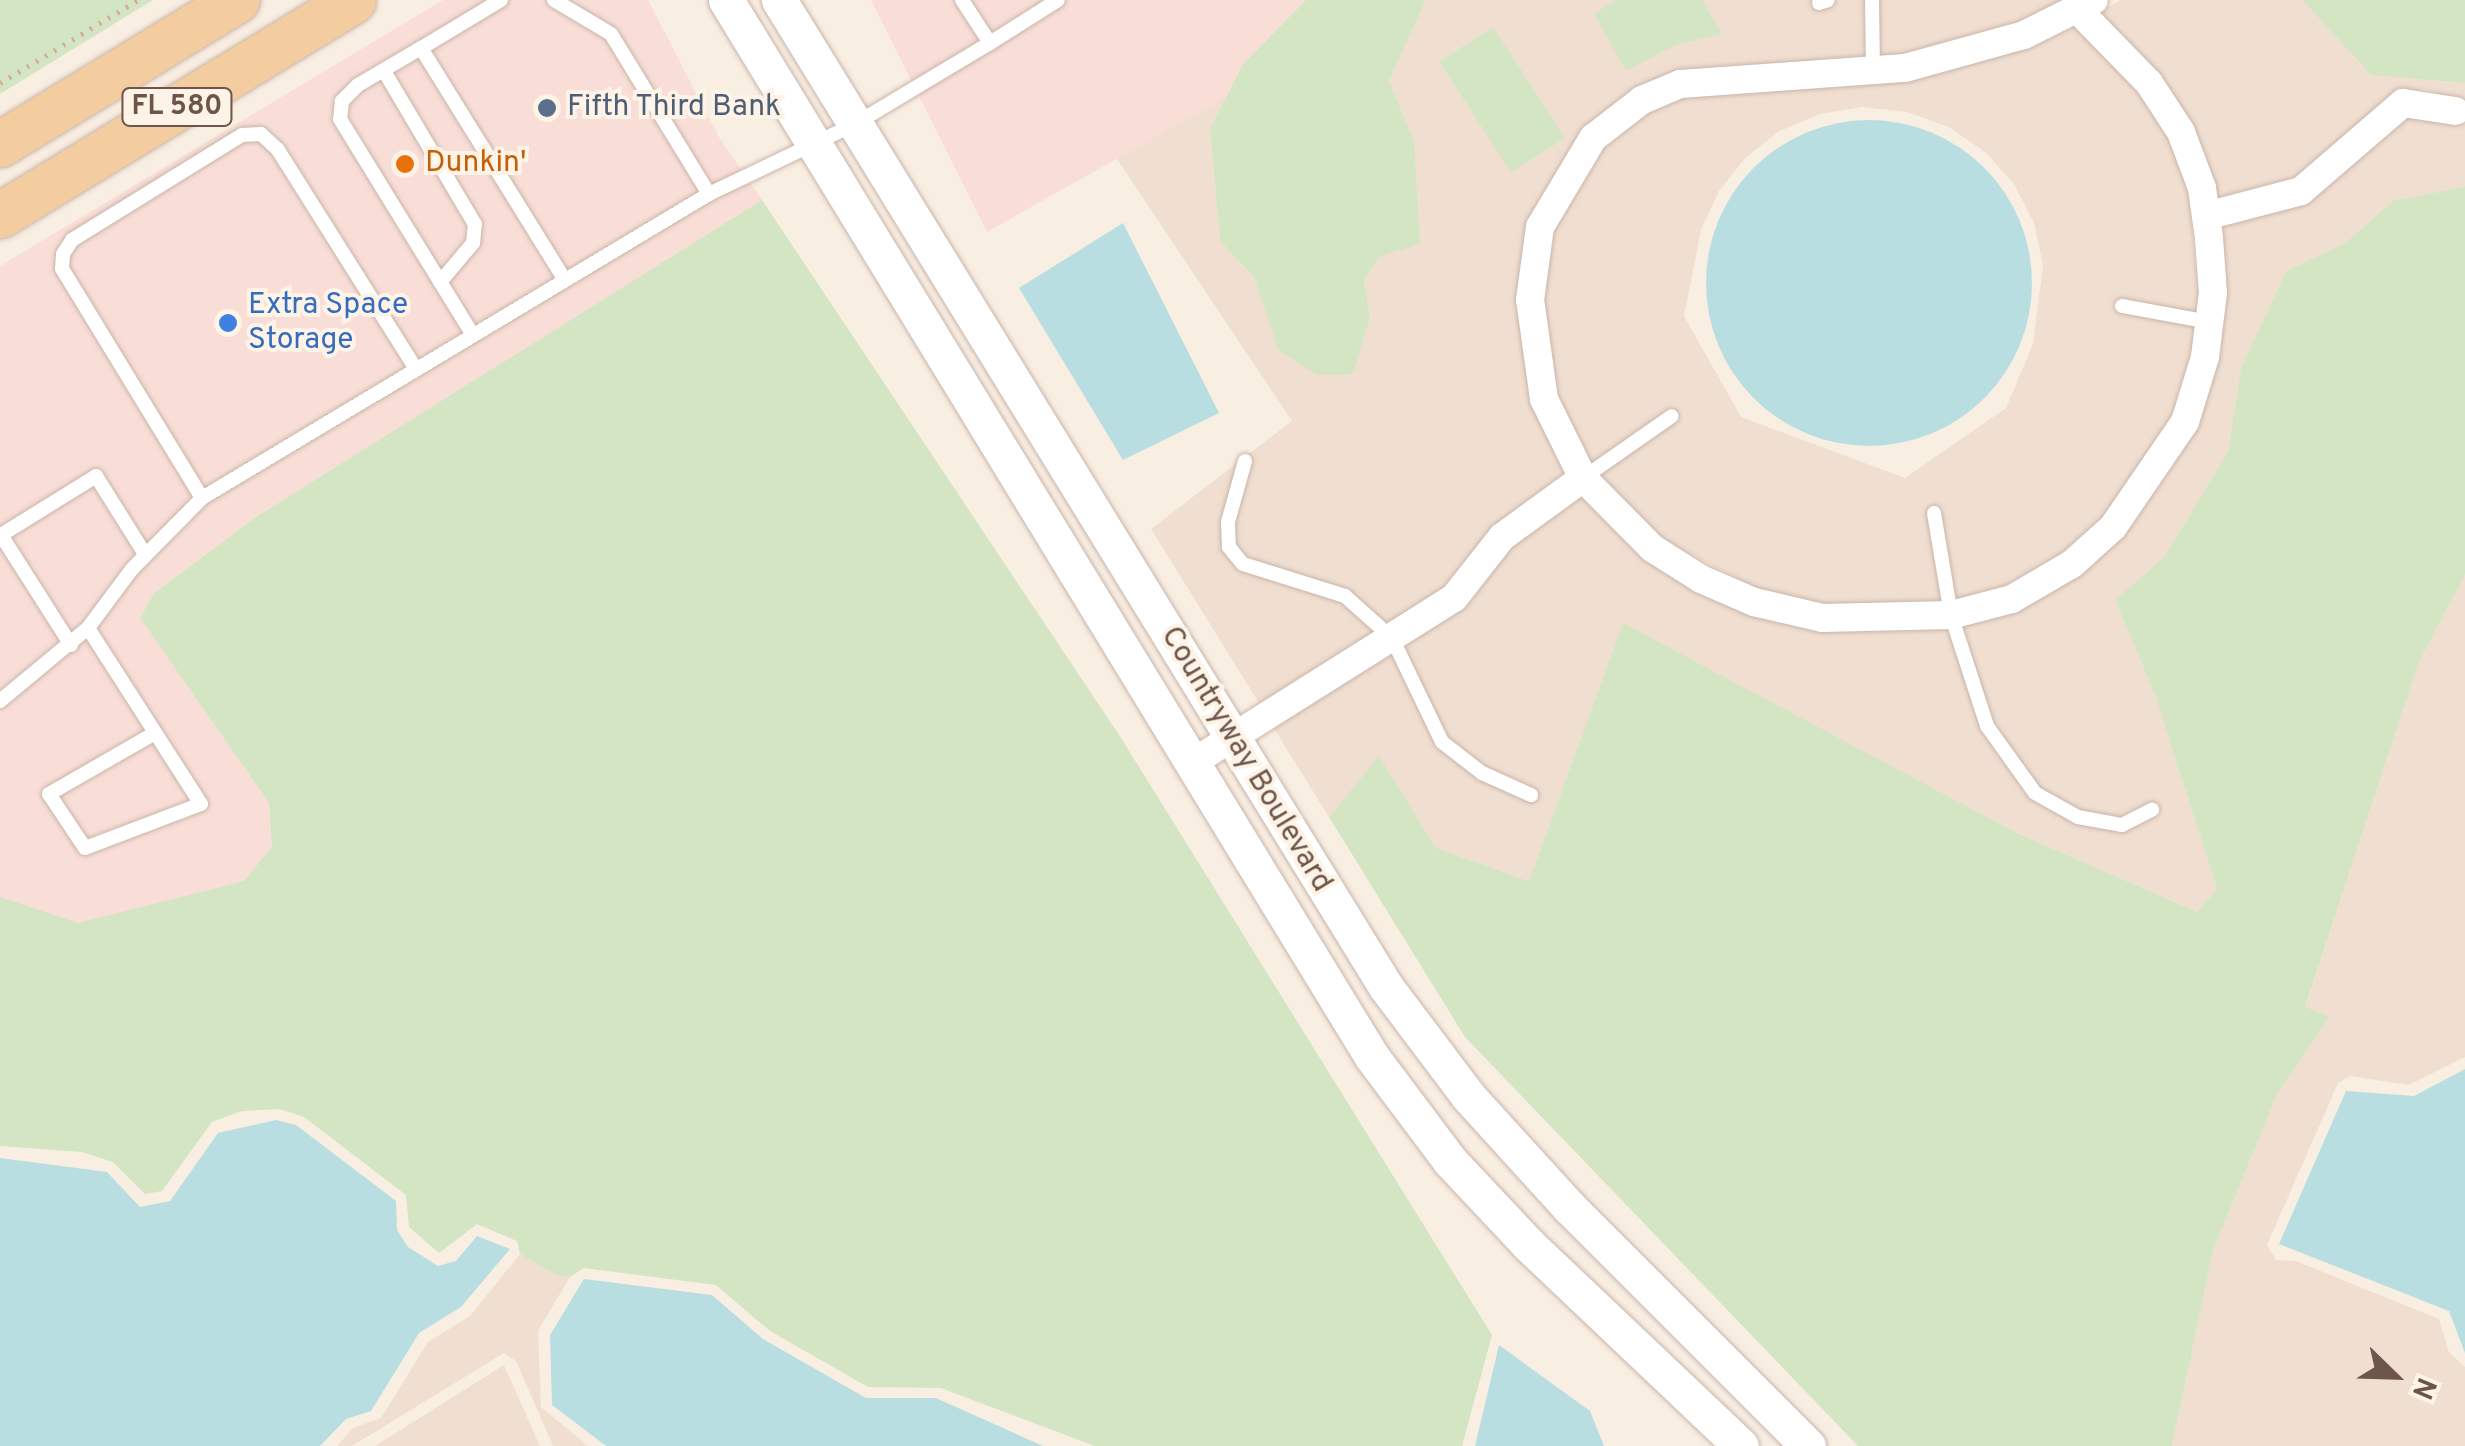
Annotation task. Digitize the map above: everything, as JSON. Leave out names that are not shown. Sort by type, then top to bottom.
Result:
[{"type":"main road","name":"FL 580","points":[[0,144],[237,0]]},
{"type":"main road","name":"FL 580","points":[[0,214],[354,0]]},
{"type":"street","name":"Countryway Boulevard","points":[[726,0],[1195,761],[1372,1058],[1450,1161],[1741,1446]]},
{"type":"street","name":"Countryway Boulevard","points":[[778,0],[1386,987],[1468,1096],[1808,1446]]},
{"type":"street","points":[[2086,5],[2149,83],[2181,132],[2206,216],[2210,322],[2185,422],[2113,527],[2072,564],[2012,599],[1951,615],[1822,618],[1754,602],[1652,548],[1583,478],[1544,399],[1530,300],[1540,227],[1584,151],[1642,100],[1680,84],[1734,75],[1873,71],[1965,54],[2086,5]]},
{"type":"street","points":[[2206,216],[2301,190],[2403,103],[2455,111]]},
{"type":"street","points":[[1195,761],[1454,598],[1502,536],[1583,478]]},
{"type":"street","points":[[1696,1405],[1732,1369]]},
{"type":"lane","points":[[473,335],[340,119],[342,101],[384,70],[502,0]]},
{"type":"lane","points":[[554,0],[610,34],[709,194]]},
{"type":"lane","points":[[962,0],[990,43]]},
{"type":"lane","points":[[0,700],[88,628],[145,554],[202,498],[709,194],[854,124],[1058,0]]},
{"type":"lane","points":[[1872,0],[1873,71]]},
{"type":"lane","points":[[420,48],[565,280]]},
{"type":"lane","points":[[384,70],[475,224],[473,242],[440,282]]},
{"type":"lane","points":[[202,498],[62,269],[63,254],[72,240],[231,142],[261,134],[278,150],[416,370]]},
{"type":"lane","points":[[2122,306],[2210,322]]},
{"type":"lane","points":[[1583,478],[1672,416]]},
{"type":"lane","points":[[1245,461],[1228,522],[1229,546],[1243,564],[1346,596],[1392,638],[1442,742],[1482,773],[1532,795]]},
{"type":"lane","points":[[70,645],[1,535],[96,476],[145,554]]},
{"type":"lane","points":[[1934,513],[1951,615],[1987,726],[2035,793],[2078,816],[2122,825],[2152,810]]},
{"type":"lane","points":[[88,628],[201,804],[84,848],[49,794],[155,733]]},
{"type":"path","points":[[0,83],[138,0]]},
{"type":"shaded area","points":[[443,0],[648,0],[719,137],[762,200],[256,517],[154,593],[140,618],[269,803],[272,847],[244,881],[78,924],[0,897],[0,266]]},
{"type":"shaded area","points":[[871,0],[1306,0],[1243,64],[1226,97],[987,232]]},
{"type":"shaded area","points":[[1426,0],[2065,0],[2018,23],[1902,55],[1676,71],[1632,90],[1583,128],[1527,220],[1516,297],[1530,402],[1564,473],[1492,527],[1444,588],[1259,703],[1151,529],[1292,421],[1115,156],[1226,97],[1210,130],[1220,241],[1254,277],[1268,311],[1370,317],[1364,279],[1380,256],[1414,141],[1389,81]]},
{"type":"shaded area","points":[[2120,0],[2302,0],[2371,75],[2465,83],[2465,101],[2425,89],[2394,92],[2292,180],[2218,200],[2193,126],[2160,75],[2100,12]]},
{"type":"shaded area","points":[[2076,26],[2138,90],[2168,137],[2188,190],[2198,292],[2191,353],[2171,416],[2102,518],[2062,553],[2005,586],[1947,602],[1823,605],[1758,589],[1660,538],[1595,471],[1558,397],[1545,301],[1554,231],[1604,148],[1651,112],[1685,97],[1910,81],[2030,47]],"holes":[[[1863,107],[1907,112],[1949,127],[1985,152],[2014,184],[2034,223],[2043,265],[2033,344],[2006,408],[1905,478],[1741,417],[1684,316],[1701,230],[1719,191],[1746,157],[1780,131],[1820,114]]]},
{"type":"shaded area","points":[[2409,116],[2465,124],[2465,187],[2394,200],[2345,243],[2286,271],[2241,368],[2228,452],[2164,557],[2115,600],[2155,695],[2217,889],[2197,912],[2017,833],[1623,624],[1529,881],[1436,848],[1379,757],[1329,817],[1273,727],[1463,609],[1513,546],[1580,496],[1642,557],[1822,631],[1953,628],[2017,611],[2080,575],[2125,535],[2197,429],[2219,361],[2227,293],[2222,227],[2308,202]]},
{"type":"shaded area","points":[[2465,575],[2465,1057],[2409,1085],[2350,1076],[2338,1083],[2267,1245],[2276,1260],[2296,1261],[2439,1319],[2449,1352],[2465,1367],[2465,1446],[2172,1446],[2213,1251],[2277,1094],[2328,1017],[2305,1008],[2419,662]]},
{"type":"shaded area","points":[[520,1254],[570,1277],[538,1331],[541,1407],[588,1446],[553,1446],[516,1361],[504,1353],[352,1446],[337,1446],[353,1428],[381,1418],[428,1342],[470,1316]]},
{"type":"shaded area","points":[[504,1365],[540,1446],[375,1446]]},
{"type":"green space","points":[[0,0],[153,0],[0,94]]},
{"type":"green space","points":[[1306,0],[1426,0],[1389,81],[1414,141],[1420,244],[1380,256],[1364,279],[1370,317],[1353,374],[1318,375],[1279,351],[1254,277],[1220,241],[1210,129],[1243,64]]},
{"type":"green space","points":[[1616,0],[1702,0],[1722,34],[1675,45],[1626,71],[1594,14]]},
{"type":"green space","points":[[2302,0],[2465,0],[2465,83],[2371,75]]},
{"type":"green space","points":[[1493,27],[1565,138],[1511,173],[1439,62]]},
{"type":"green space","points":[[2465,187],[2465,575],[2419,662],[2305,1007],[2329,1017],[2277,1094],[2213,1251],[2172,1446],[1858,1446],[1465,1037],[1329,817],[1379,756],[1436,848],[1529,881],[1623,623],[2017,833],[2197,912],[2217,889],[2155,695],[2115,600],[2164,557],[2228,452],[2241,368],[2286,271],[2345,243],[2394,200]]},
{"type":"green space","points":[[762,200],[1121,738],[1492,1335],[1462,1446],[1095,1446],[941,1388],[868,1387],[770,1331],[716,1285],[584,1268],[570,1277],[557,1275],[520,1254],[517,1241],[477,1224],[439,1253],[409,1227],[406,1195],[304,1117],[279,1109],[242,1111],[212,1122],[162,1191],[145,1194],[113,1162],[82,1152],[0,1146],[0,897],[78,923],[244,881],[272,847],[269,803],[140,618],[154,593],[256,517]]},
{"type":"water","points":[[1869,120],[1901,123],[1946,139],[1984,168],[2013,206],[2029,251],[2029,315],[2013,360],[1984,398],[1946,427],[1901,443],[1869,446],[1837,443],[1792,427],[1754,398],[1725,360],[1709,315],[1706,283],[1709,251],[1725,206],[1754,168],[1792,139],[1837,123]]},
{"type":"water","points":[[1123,223],[1219,413],[1123,460],[1019,288]]},
{"type":"water","points":[[2465,1069],[2465,1353],[2449,1311],[2279,1244],[2346,1091],[2414,1096]]},
{"type":"water","points":[[276,1120],[296,1125],[396,1201],[397,1230],[408,1247],[438,1266],[456,1261],[477,1236],[510,1249],[461,1307],[419,1333],[371,1411],[346,1419],[320,1446],[0,1446],[0,1158],[107,1172],[140,1207],[170,1201],[218,1133]]},
{"type":"water","points":[[584,1279],[712,1295],[763,1339],[866,1398],[936,1398],[1043,1446],[606,1446],[552,1405],[550,1335]]},
{"type":"water","points":[[1499,1345],[1590,1411],[1604,1446],[1475,1446]]},
{"type":"place","name":"Fifth Third Bank","points":[[547,108]]},
{"type":"place","name":"Dunkin'","points":[[405,164]]},
{"type":"place","name":"Extra Space Storage","points":[[228,323]]}]
